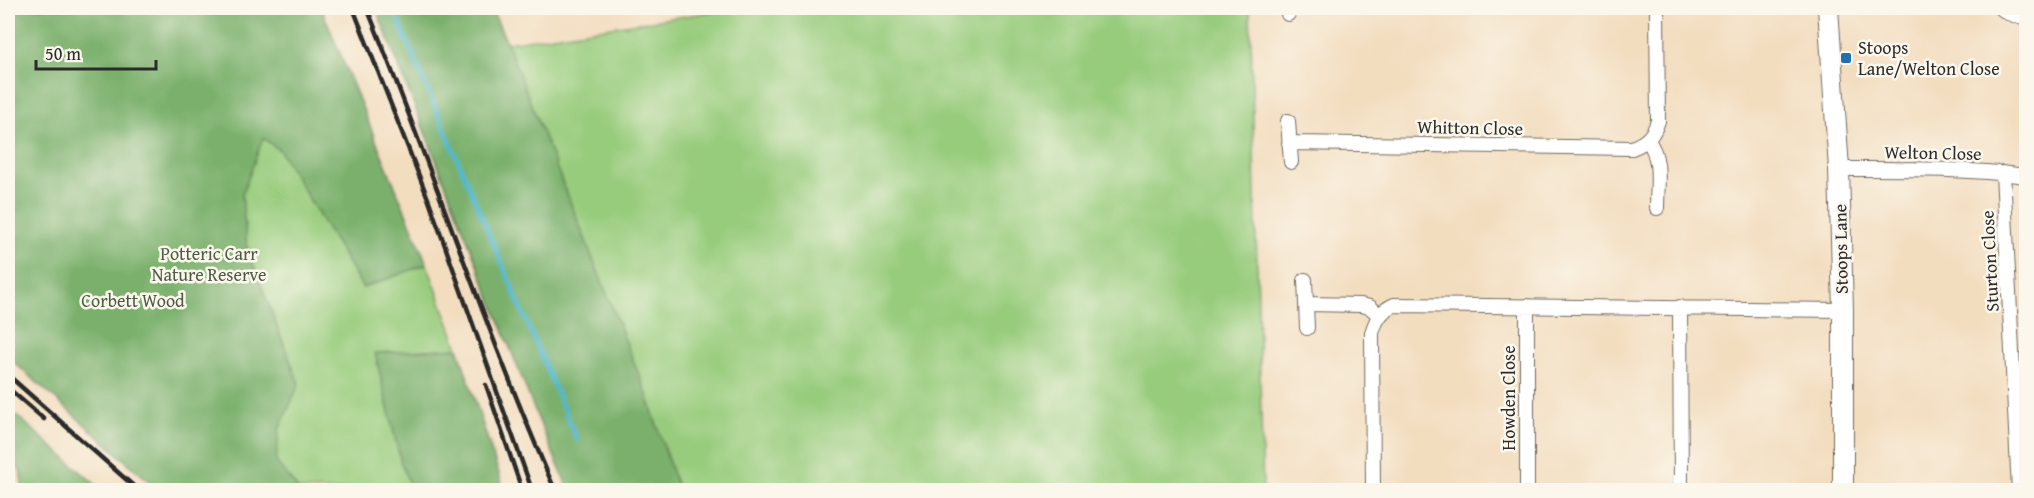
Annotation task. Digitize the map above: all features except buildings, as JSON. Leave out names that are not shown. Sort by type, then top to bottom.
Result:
[{"type":"street","points":[[1657,8],[1658,121],[1648,141],[1654,148],[1657,158],[1657,208]]},
{"type":"street","name":"Stoops Lane","points":[[1828,8],[1839,169],[1843,309],[1843,490]]},
{"type":"street","points":[[2001,8],[2026,19]]},
{"type":"street","points":[[1288,121],[1291,162]]},
{"type":"street","name":"Whitton Close","points":[[1289,143],[1632,148],[1648,141]]},
{"type":"street","name":"Welton Close","points":[[1839,169],[1915,169],[2026,176]]},
{"type":"street","name":"Sturton Close","points":[[2003,173],[2019,490]]},
{"type":"street","points":[[1305,280],[1306,328]]},
{"type":"street","points":[[1306,304],[1361,305],[1370,307],[1379,315]]},
{"type":"street","points":[[1373,490],[1372,333],[1379,315],[1394,305],[1843,309]]},
{"type":"street","name":"Howden Close","points":[[1527,306],[1527,490]]},
{"type":"street","points":[[1680,307],[1681,490]]},
{"type":"street","points":[[2012,347],[2026,345]]},
{"type":"green space","name":"Corbett Wood","points":[[8,8],[321,8],[427,264],[458,348],[504,490],[159,490],[8,357]]},
{"type":"green space","name":"Corbett Wood","points":[[8,8],[321,8],[427,264],[363,288],[280,151],[263,138],[242,195],[247,248],[299,384],[279,430],[276,462],[299,490],[159,490],[8,357]]},
{"type":"green space","points":[[376,8],[491,8],[507,43],[737,8],[1250,8],[1263,490],[569,490],[537,416]]},
{"type":"green space","points":[[376,8],[491,8],[647,395],[678,490],[569,490],[537,416]]},
{"type":"green space","points":[[458,348],[504,490],[412,490],[401,463],[375,353]]},
{"type":"green space","points":[[8,408],[102,490],[23,490],[20,470],[8,461]]},
{"type":"waterway","points":[[393,8],[577,440]]},
{"type":"railway","points":[[353,8],[429,201],[532,490]]},
{"type":"railway","points":[[367,8],[482,310],[555,490]]},
{"type":"railway","points":[[8,375],[138,490]]},
{"type":"railway","points":[[486,385],[522,490]]},
{"type":"railway","points":[[8,388],[44,419]]},
{"type":"place","name":"Stoops Lane/Welton Close","points":[[1846,58]]},
{"type":"park label","name":"Potteric Carr Nature Reserve","points":[[209,264]]}]
